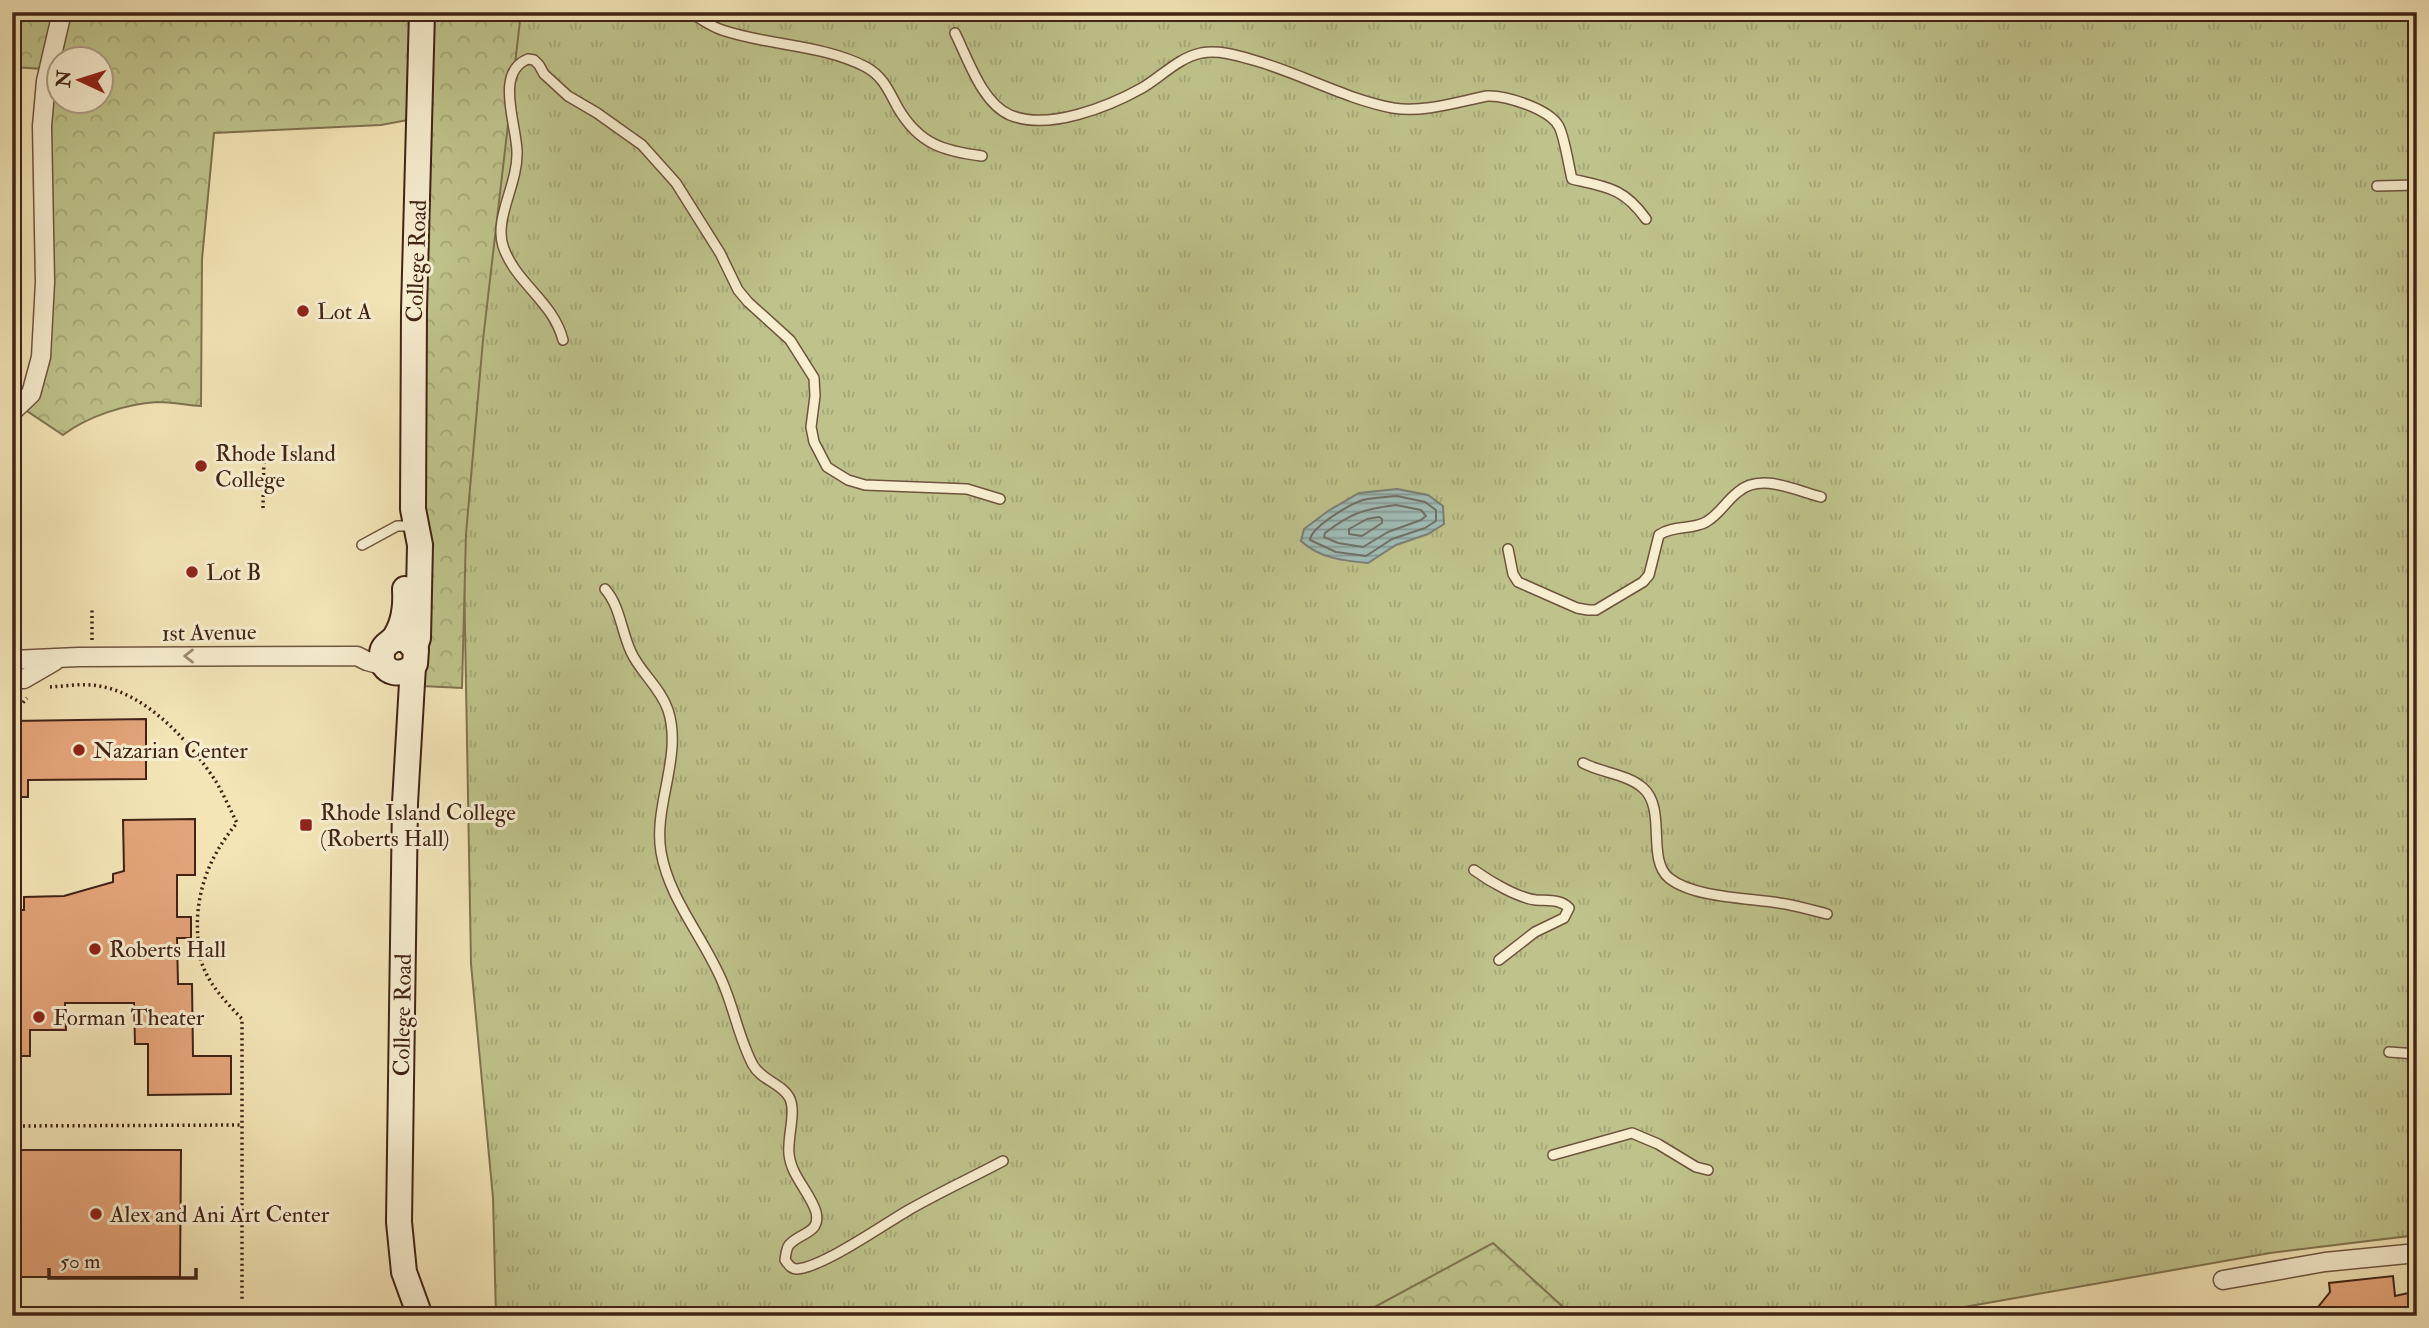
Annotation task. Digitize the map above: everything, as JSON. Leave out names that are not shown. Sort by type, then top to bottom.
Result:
[{"type":"street","points":[[12,412],[31,394],[41,357],[45,282],[42,178],[44,100],[62,12]]},
{"type":"street","name":"College Road","points":[[420,1316],[412,1301],[404,1272],[399,1222],[405,803],[409,711],[413,697],[398,656],[418,638],[420,545],[413,520],[414,310],[422,12]]},
{"type":"street","name":"1st Avenue","points":[[12,660],[79,657],[360,656],[368,649],[398,656]]},
{"type":"street","name":"1st Avenue","points":[[12,679],[24,679],[58,660]]},
{"type":"street","points":[[2223,1280],[2325,1262],[2417,1253]]},
{"type":"lane","points":[[689,12],[727,31],[814,50],[866,67],[880,76],[899,109],[923,138],[936,147],[982,156]]},
{"type":"lane","points":[[955,33],[985,95],[1010,115],[1034,119],[1073,116],[1093,110],[1142,88],[1191,56],[1215,52],[1265,64],[1359,99],[1396,108],[1423,108],[1498,96],[1548,115],[1559,126],[1572,179],[1625,194],[1646,219]]},
{"type":"lane","points":[[563,340],[549,307],[530,289],[510,262],[500,235],[517,164],[517,138],[510,107],[511,78],[516,66],[527,59],[539,65],[550,80],[568,96],[642,145],[676,183],[720,253],[738,290],[790,340],[814,377],[815,396],[811,427],[814,442],[827,467],[848,480],[865,485],[967,489],[1000,499]]},
{"type":"lane","points":[[2377,186],[2417,185]]},
{"type":"lane","points":[[1508,549],[1513,574],[1518,582],[1577,608],[1596,610],[1643,582],[1649,575],[1659,535],[1665,530],[1706,523],[1739,490],[1751,485],[1769,483],[1821,498]]},
{"type":"lane","points":[[362,545],[413,520]]},
{"type":"lane","points":[[605,589],[615,600],[630,650],[640,670],[663,698],[670,719],[671,756],[659,832],[665,867],[682,907],[722,979],[755,1068],[788,1096],[792,1104],[789,1158],[816,1213],[816,1226],[809,1234],[796,1239],[788,1247],[785,1260],[791,1268],[796,1269],[814,1263],[1003,1161]]},
{"type":"lane","points":[[1583,763],[1641,785],[1650,795],[1659,858],[1663,871],[1670,878],[1689,888],[1783,903],[1826,914]]},
{"type":"lane","points":[[1474,870],[1528,899],[1560,901],[1569,908],[1564,918],[1535,932],[1499,960]]},
{"type":"lane","points":[[2389,1052],[2417,1054]]},
{"type":"lane","points":[[1553,1155],[1632,1133],[1658,1144],[1696,1167],[1708,1170]]},
{"type":"path","points":[[263,508],[264,453]]},
{"type":"path","points":[[46,687],[99,686],[134,698],[163,721],[187,746],[215,780],[237,823],[211,860],[203,881],[197,926],[199,954],[204,970],[222,999],[242,1019],[242,1301]]},
{"type":"path","points":[[12,715],[28,696]]},
{"type":"path","points":[[12,1126],[240,1125]]},
{"type":"green space","points":[[12,12],[521,12],[483,340],[466,534],[462,688],[422,686],[424,117],[381,125],[214,133],[202,259],[201,406],[157,402],[133,405],[96,417],[63,435],[24,409],[36,369],[44,69],[12,67]]},
{"type":"green space","points":[[454,12],[2417,12],[2417,1235],[2270,1253],[1913,1316],[496,1316],[493,1198],[471,964]]},
{"type":"green space","points":[[1493,1243],[1573,1316],[1358,1316]]},
{"type":"water","points":[[1397,489],[1428,495],[1443,506],[1444,524],[1428,534],[1396,545],[1368,563],[1324,555],[1301,541],[1304,529],[1359,493]]},
{"type":"building","name":"Nazarian Center","points":[[146,719],[146,779],[28,780],[28,797],[12,797],[12,721]]},
{"type":"building","name":"Roberts Hall","points":[[195,819],[195,875],[177,875],[177,917],[191,917],[191,938],[177,938],[178,984],[192,984],[193,1056],[231,1056],[231,1094],[148,1095],[148,1044],[135,1044],[134,1003],[65,1003],[66,1030],[30,1030],[30,1056],[12,1056],[12,910],[24,910],[24,897],[64,896],[113,882],[113,874],[124,871],[123,820]]},
{"type":"building","name":"Alex and Ani Art Center","points":[[12,1150],[181,1150],[180,1277],[12,1277]]},
{"type":"building","points":[[2393,1276],[2395,1296],[2413,1292],[2415,1316],[2311,1316],[2330,1292],[2329,1283]]},
{"type":"place","name":"Lot A","points":[[303,311]]},
{"type":"place","name":"Rhode Island College","points":[[201,466]]},
{"type":"place","name":"Lot B","points":[[192,572]]},
{"type":"place","name":"Nazarian Center","points":[[79,750]]},
{"type":"place","name":"Rhode Island College (Roberts Hall)","points":[[306,825]]},
{"type":"place","name":"Roberts Hall","points":[[95,949]]},
{"type":"place","name":"Forman Theater","points":[[39,1017]]},
{"type":"place","name":"Alex and Ani Art Center","points":[[96,1214]]}]
